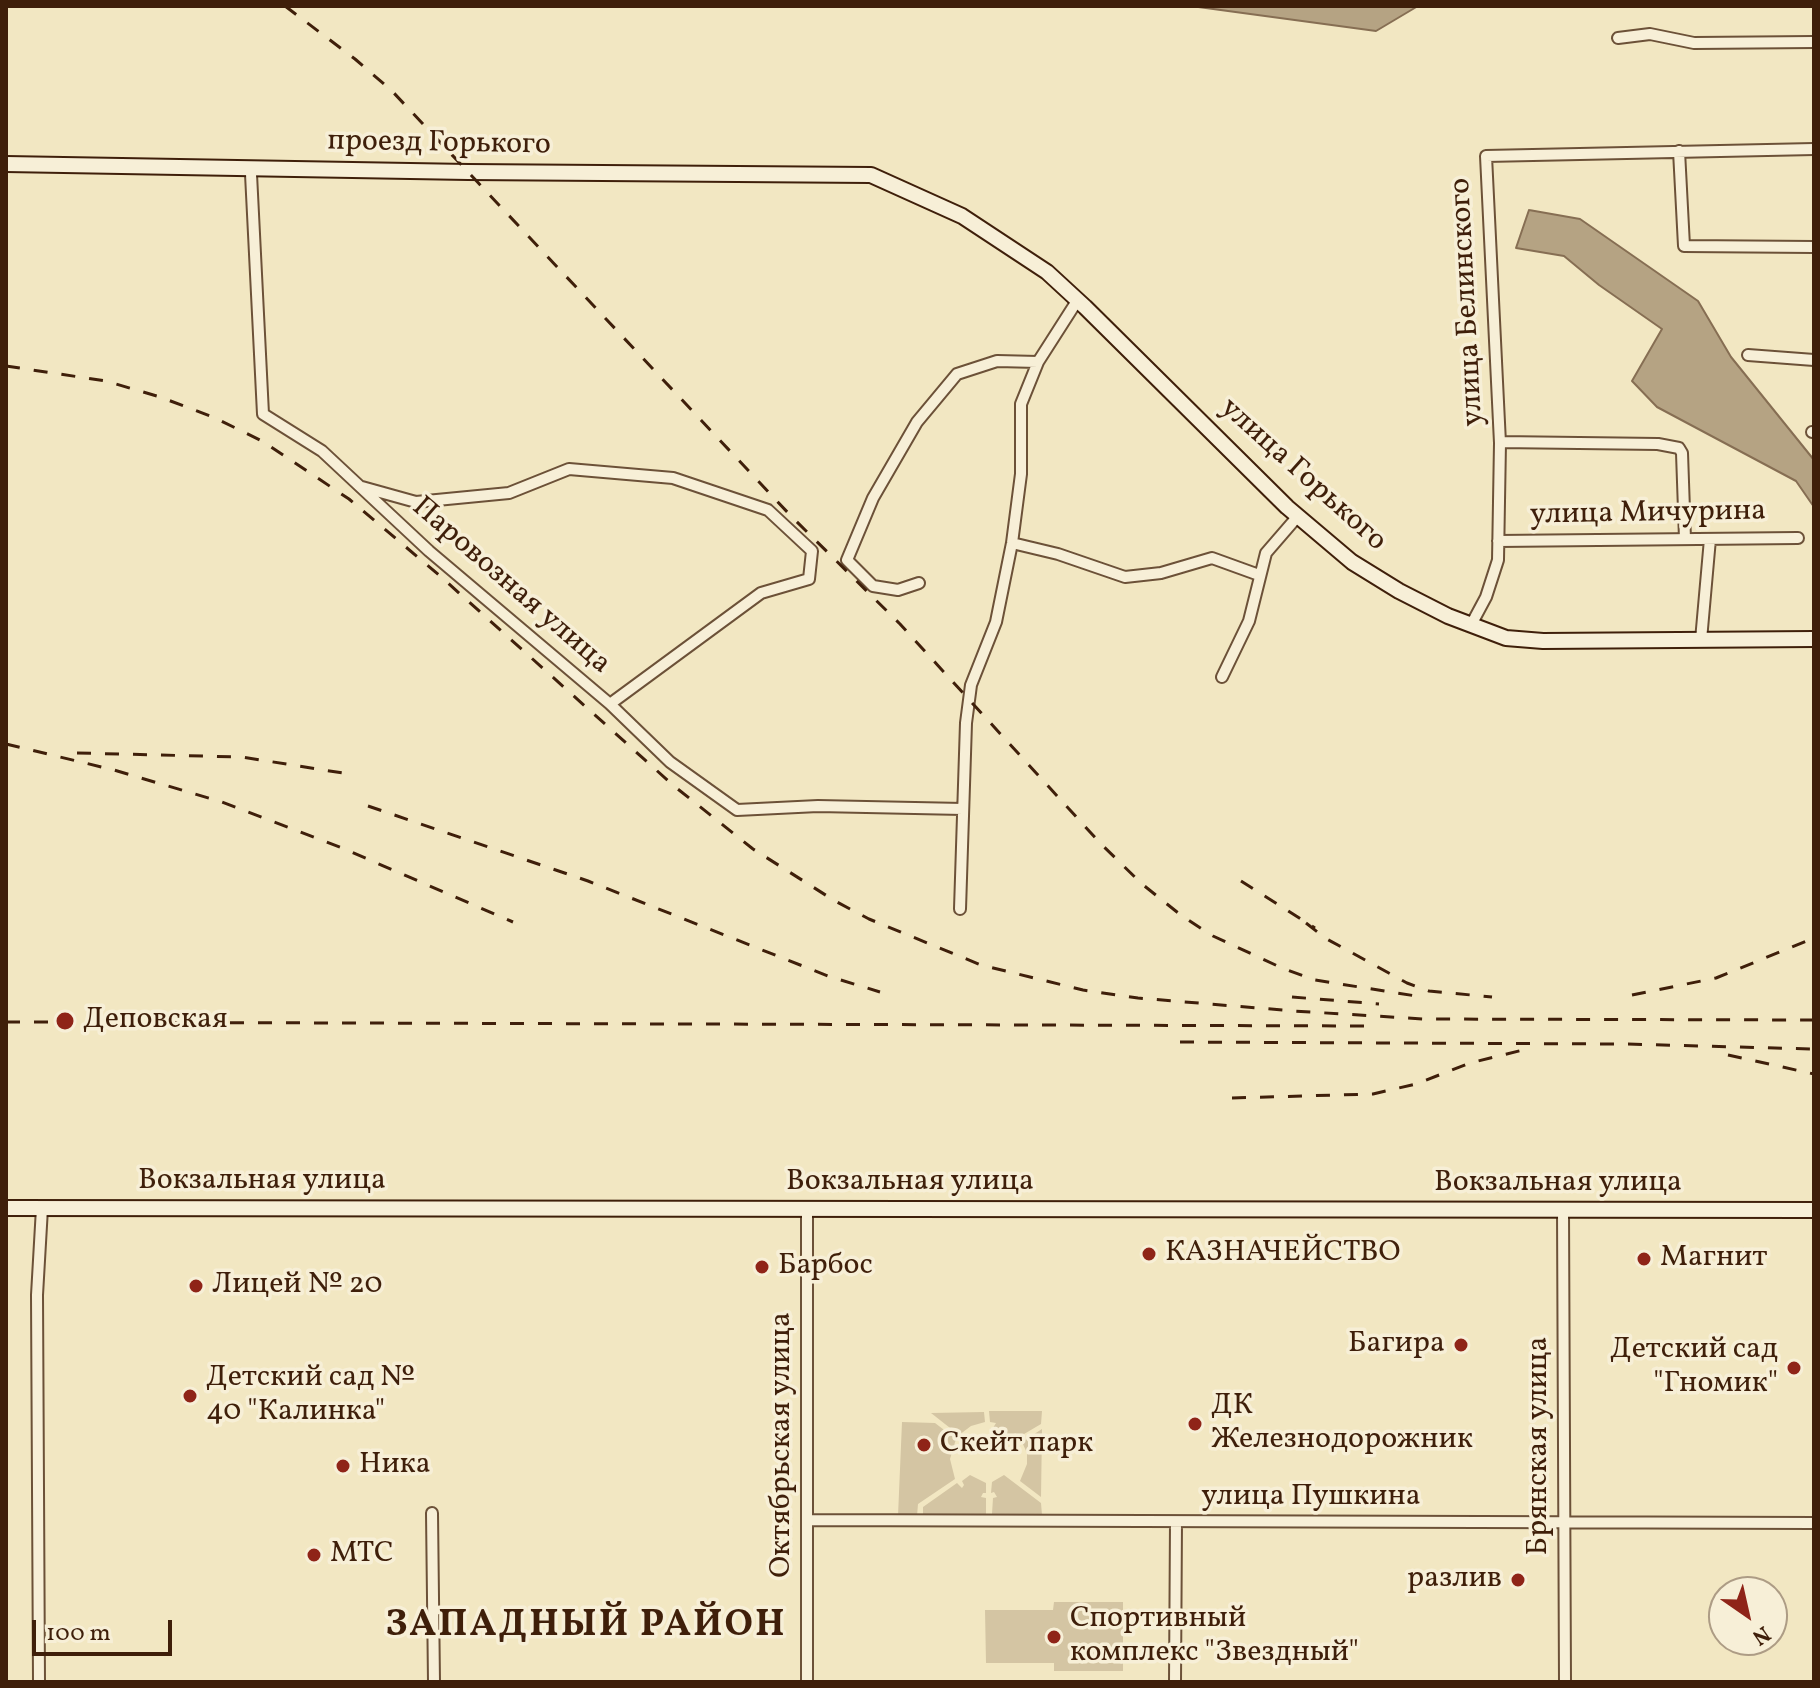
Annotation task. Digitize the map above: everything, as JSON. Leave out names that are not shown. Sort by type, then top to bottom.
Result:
[{"type":"main road","name":"проезд Горького","points":[[6,164],[871,175]]},
{"type":"main road","name":"улица Горького","points":[[871,175],[962,216],[1047,272],[1298,516],[1352,562],[1399,591],[1506,638],[1543,641],[1814,639]]},
{"type":"main road","name":"Вокзальная улица","points":[[6,1208],[1814,1210]]},
{"type":"street","points":[[1618,38],[1650,34],[1694,43],[1814,42]]},
{"type":"street","name":"улица Белинского","points":[[1471,625],[1486,597],[1498,560],[1500,442],[1486,156],[1814,149]]},
{"type":"street","points":[[1679,151],[1684,246],[1814,247]]},
{"type":"street","name":"Паровозная улица","points":[[254,168],[251,174],[263,414],[322,451],[429,551],[610,704],[761,593],[809,579],[812,551],[768,510],[673,478],[569,469],[509,493],[416,502],[360,486]]},
{"type":"street","points":[[960,909],[966,723],[971,685],[996,622],[1012,543],[1021,474],[1021,404],[1038,362],[1077,301]]},
{"type":"street","points":[[1748,355],[1814,360]]},
{"type":"street","points":[[919,583],[898,590],[873,586],[847,560],[873,498],[917,422],[957,374],[997,361],[1038,362]]},
{"type":"street","points":[[1500,442],[1658,444],[1679,448],[1682,453],[1685,539]]},
{"type":"street","points":[[1222,677],[1249,621],[1266,553],[1298,516]]},
{"type":"street","name":"улица Мичурина","points":[[1498,541],[1798,538]]},
{"type":"street","points":[[1701,640],[1710,539]]},
{"type":"street","points":[[1012,543],[1058,554],[1125,577],[1161,573],[1212,558],[1259,575]]},
{"type":"street","points":[[610,704],[670,762],[737,810],[818,806],[963,809]]},
{"type":"street","points":[[39,1682],[37,1295],[42,1208]]},
{"type":"street","name":"Октябрьская улица","points":[[807,1209],[807,1682]]},
{"type":"street","name":"Брянская улица","points":[[1563,1210],[1565,1682]]},
{"type":"street","points":[[432,1513],[434,1682]]},
{"type":"street","name":"улица Пушкина","points":[[807,1520],[1814,1523]]},
{"type":"street","points":[[1175,1682],[1176,1522]]},
{"type":"shaded area","points":[[1191,6],[1418,6],[1376,31]]},
{"type":"shaded area","points":[[1529,210],[1580,219],[1698,301],[1731,357],[1814,460],[1814,507],[1796,481],[1657,407],[1632,381],[1662,329],[1564,256],[1516,248]]},
{"type":"shaded area","points":[[989,1411],[1042,1411],[1041,1424],[1019,1437],[1015,1433],[1015,1440],[1006,1446],[990,1438],[990,1428],[996,1423],[990,1422]]},
{"type":"shaded area","points":[[984,1412],[985,1422],[971,1426],[959,1435],[931,1413]]},
{"type":"shaded area","points":[[902,1422],[935,1423],[956,1439],[950,1459],[955,1479],[918,1504],[917,1516],[898,1516]]},
{"type":"shaded area","points":[[1042,1429],[1041,1497],[1020,1481],[1027,1464],[1027,1453],[1022,1442]]},
{"type":"shaded area","points":[[970,1475],[986,1483],[986,1493],[981,1497],[986,1498],[986,1515],[923,1516],[923,1507],[957,1483],[962,1488],[962,1481]]},
{"type":"shaded area","points":[[1004,1475],[1041,1503],[1042,1515],[992,1514],[993,1498],[997,1497],[994,1492],[991,1493],[992,1482]]},
{"type":"shaded area","name":"Спортивный комплекс \"Звездный\"","points":[[1054,1602],[1123,1602],[1123,1671],[1054,1671],[1054,1663],[986,1663],[985,1610],[1053,1610]]},
{"type":"railway","points":[[285,6],[392,91],[791,516],[900,624],[1101,844],[1142,884],[1213,936],[1282,968],[1315,980],[1416,996]]},
{"type":"railway","points":[[6,366],[106,381],[213,417],[262,441],[349,499],[439,575],[674,786],[753,849],[869,919],[981,965],[1083,990],[1138,998],[1294,1011],[1423,1019],[1814,1020]]},
{"type":"railway","points":[[6,744],[114,770],[222,802],[342,848],[513,922]]},
{"type":"railway","points":[[77,753],[242,757],[349,774]]},
{"type":"railway","points":[[368,806],[588,881],[828,976],[880,992]]},
{"type":"railway","points":[[1241,881],[1315,928]]},
{"type":"railway","points":[[1306,923],[1325,938],[1407,983],[1429,991],[1492,997]]},
{"type":"railway","points":[[1632,995],[1716,978],[1814,938]]},
{"type":"railway","points":[[1292,997],[1379,1004]]},
{"type":"railway","points":[[6,1022],[1378,1026]]},
{"type":"railway","points":[[1180,1042],[1628,1044],[1814,1049]]},
{"type":"railway","points":[[1232,1098],[1373,1094],[1416,1084],[1470,1063],[1523,1050]]},
{"type":"railway","points":[[1728,1055],[1814,1074]]},
{"type":"place","name":"Деповская","points":[[65,1021]]},
{"type":"place","name":"КАЗНАЧЕЙСТВО","points":[[1149,1254]]},
{"type":"place","name":"Магнит","points":[[1644,1259]]},
{"type":"place","name":"Барбос","points":[[762,1267]]},
{"type":"place","name":"Лицей № 20","points":[[196,1286]]},
{"type":"place","name":"Багира","points":[[1461,1345]]},
{"type":"place","name":"Детский сад \"Гномик\"","points":[[1794,1368]]},
{"type":"place","name":"Детский сад № 40 \"Калинка\"","points":[[190,1396]]},
{"type":"place","name":"ДК Железнодорожник","points":[[1195,1424]]},
{"type":"place","name":"Скейт парк","points":[[924,1445]]},
{"type":"place","name":"Ника","points":[[343,1466]]},
{"type":"place","name":"МТС","points":[[314,1555]]},
{"type":"place","name":"разлив","points":[[1518,1580]]},
{"type":"place","name":"Спортивный комплекс \"Звездный\"","points":[[1054,1637]]},
{"type":"district","name":"ЗАПАДНЫЙ РАЙОН","points":[[586,1628]]}]
